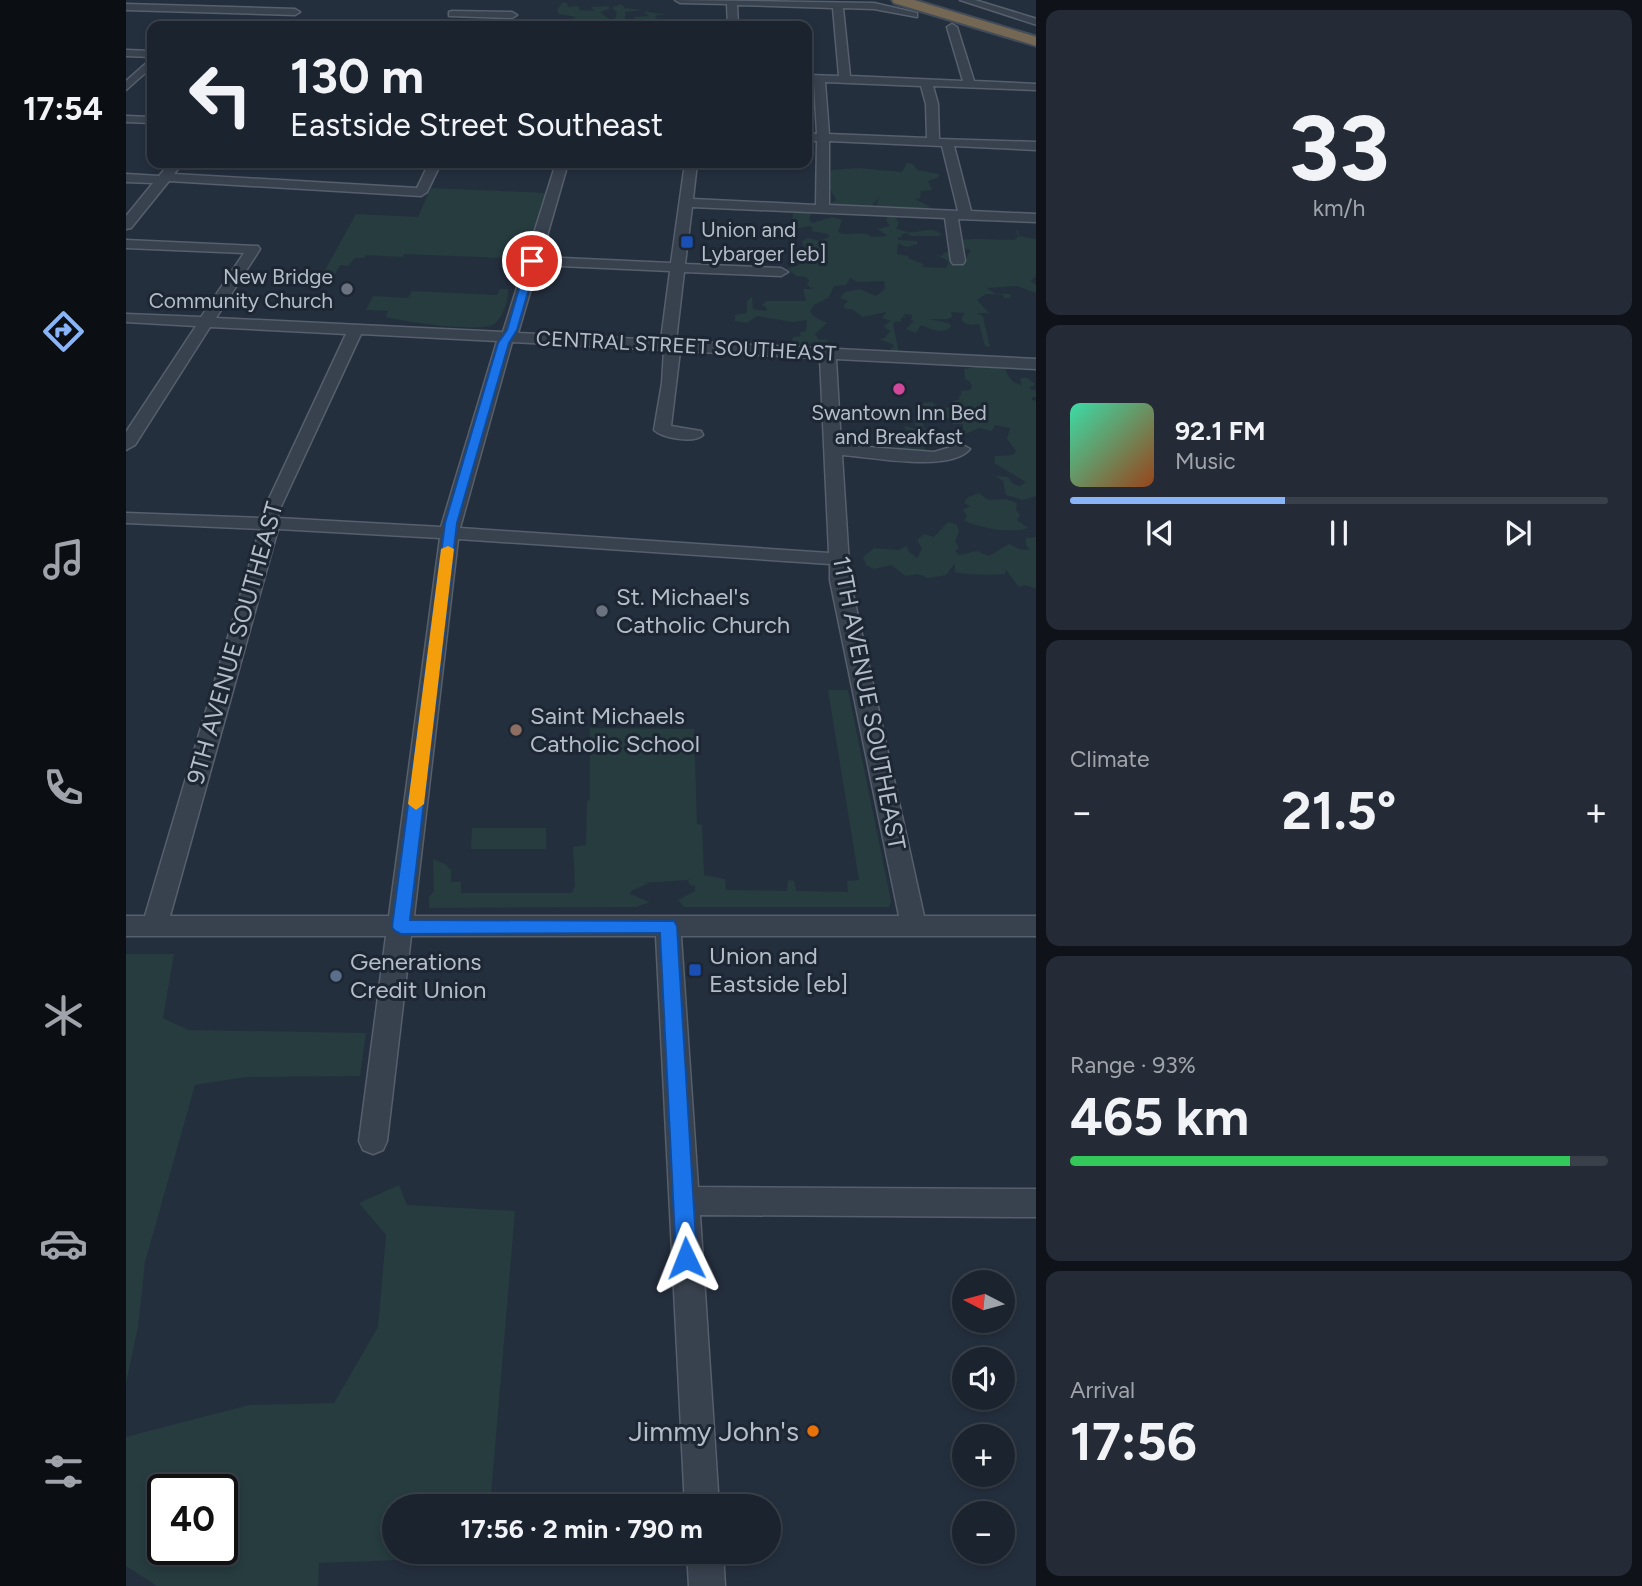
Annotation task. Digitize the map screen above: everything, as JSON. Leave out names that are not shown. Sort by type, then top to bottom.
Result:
[{"type":"highway","points":[[900,0],[1036,42]]},
{"type":"highway","points":[[926,0],[1036,34]]},
{"type":"street","points":[[680,0],[885,7],[913,15]]},
{"type":"street","points":[[965,0],[1036,22]]},
{"type":"street","points":[[732,1],[733,21]]},
{"type":"street","points":[[838,5],[845,80]]},
{"type":"street","points":[[126,7],[298,9],[289,21]]},
{"type":"street","points":[[194,19],[204,9]]},
{"type":"street","points":[[445,15],[514,11],[510,21]]},
{"type":"street","points":[[952,27],[969,84]]},
{"type":"street","points":[[126,53],[147,54]]},
{"type":"street","points":[[126,87],[147,66]]},
{"type":"street","points":[[822,208],[822,138],[813,79],[1036,87]]},
{"type":"street","points":[[926,82],[932,104],[933,142]]},
{"type":"street","points":[[126,119],[147,120]]},
{"type":"street","points":[[812,137],[1036,146]]},
{"type":"street","points":[[947,143],[958,214],[958,261]]},
{"type":"street","points":[[126,225],[173,168]]},
{"type":"street","points":[[126,178],[421,192],[433,168]]},
{"type":"street","points":[[373,1141],[450,534],[506,337],[512,330],[560,168]]},
{"type":"street","points":[[691,168],[669,345],[672,351],[670,383],[662,430],[695,435]]},
{"type":"street","points":[[688,203],[1036,218]]},
{"type":"street","points":[[126,244],[253,249]]},
{"type":"street","points":[[126,445],[253,249]]},
{"type":"street","points":[[532,261],[781,272]]},
{"type":"street","name":"CENTRAL STREET SOUTHEAST","points":[[126,318],[1036,365]]},
{"type":"street","name":"9TH AVENUE SOUTHEAST","points":[[154,927],[269,513],[355,330]]},
{"type":"street","name":"11TH AVENUE SOUTHEAST","points":[[828,353],[837,559],[914,927]]},
{"type":"street","points":[[832,449],[934,457],[949,455],[961,449]]},
{"type":"street","points":[[126,518],[268,522],[837,559]]},
{"type":"street","points":[[126,926],[1036,926]]},
{"type":"street","points":[[668,926],[701,1494]]},
{"type":"street","points":[[684,1201],[1036,1203]]},
{"type":"street","points":[[706,1564],[707,1586]]},
{"type":"green space","points":[[563,2],[568,4],[567,7],[579,6],[579,10],[594,11],[591,7],[609,6],[609,9],[600,12],[609,19],[569,21],[576,17],[559,14],[557,10]]},
{"type":"green space","points":[[621,4],[625,8],[642,10],[625,12],[625,21],[614,21],[617,12],[611,8]]},
{"type":"green space","points":[[644,11],[666,15],[657,15],[655,18],[666,20],[634,21],[634,17],[649,16]]},
{"type":"green space","points":[[907,163],[913,164],[917,170],[939,174],[938,178],[928,181],[932,190],[921,191],[920,198],[915,199],[931,207],[918,211],[879,209],[875,208],[879,198],[870,207],[835,207],[830,204],[836,200],[828,182],[832,170],[858,168],[902,172]]},
{"type":"green space","points":[[431,188],[548,193],[526,259],[366,255],[364,258],[355,258],[348,266],[340,265],[331,282],[319,281],[356,214],[418,217]]},
{"type":"green space","points":[[800,210],[811,214],[809,220],[812,223],[833,217],[842,220],[838,232],[846,234],[887,236],[878,229],[890,226],[886,220],[888,215],[894,215],[899,223],[896,229],[907,232],[934,230],[942,235],[911,236],[906,233],[901,235],[903,237],[898,237],[898,240],[916,241],[918,244],[906,247],[898,243],[897,254],[908,256],[923,264],[923,267],[946,268],[949,261],[932,253],[941,256],[946,252],[966,258],[971,250],[961,247],[960,240],[1014,240],[1018,237],[1016,230],[1019,236],[1036,239],[1036,276],[1031,281],[1036,285],[1036,293],[1017,286],[987,288],[996,294],[1011,294],[1010,298],[1004,298],[1003,295],[986,294],[977,300],[989,313],[977,313],[983,317],[990,347],[985,346],[979,324],[967,324],[961,319],[965,313],[951,312],[952,317],[948,319],[928,319],[949,323],[951,327],[944,331],[921,325],[916,333],[906,329],[914,321],[911,320],[912,315],[904,314],[903,316],[907,316],[901,318],[901,322],[896,321],[893,324],[899,354],[888,353],[894,345],[879,339],[885,338],[890,331],[883,326],[891,321],[882,318],[886,312],[863,317],[852,309],[846,309],[843,306],[848,301],[840,298],[845,292],[860,289],[876,296],[885,289],[884,281],[857,282],[850,278],[846,285],[834,286],[828,298],[814,305],[810,311],[813,316],[827,323],[815,334],[819,340],[826,339],[829,342],[812,342],[805,349],[791,345],[793,337],[801,336],[799,333],[806,331],[807,320],[792,322],[757,316],[747,323],[735,321],[735,315],[747,313],[747,301],[752,297],[753,309],[766,311],[767,308],[762,305],[766,301],[806,301],[803,289],[813,289],[807,285],[809,280],[796,276],[788,269],[805,262],[803,259],[806,254],[802,251],[805,249],[802,241],[808,238],[820,241],[829,237],[828,234],[811,231],[813,228],[810,226],[798,228],[792,224],[793,212]]},
{"type":"green space","points":[[500,289],[508,289],[505,308],[494,324],[486,326],[425,324],[386,317],[388,311],[366,310],[373,296],[408,298],[412,291],[497,295]]},
{"type":"green space","points":[[987,365],[1005,367],[1010,379],[1015,383],[1022,385],[1020,379],[1026,377],[1035,384],[1029,388],[1036,391],[1036,397],[1032,397],[1032,400],[1036,401],[1036,496],[1023,500],[1006,495],[1003,481],[995,476],[1008,477],[1013,484],[1020,486],[1026,482],[994,463],[995,456],[1013,455],[1016,451],[1007,439],[1010,428],[995,425],[992,431],[979,428],[963,435],[963,424],[953,424],[951,417],[943,421],[938,420],[939,417],[929,417],[923,423],[924,428],[931,433],[931,438],[926,441],[929,444],[923,445],[927,452],[897,447],[899,443],[915,441],[916,432],[906,430],[904,426],[916,429],[914,419],[922,415],[918,410],[923,403],[932,402],[938,407],[955,408],[951,402],[960,399],[958,397],[961,391],[970,390],[972,386],[965,379],[964,369]]},
{"type":"green space","points":[[979,493],[988,500],[1006,499],[1017,503],[1016,510],[1020,515],[1017,520],[1028,528],[996,529],[964,521],[967,516],[963,510],[970,506],[964,503],[968,497]]},
{"type":"green space","points":[[948,522],[957,525],[959,532],[955,541],[959,548],[955,551],[959,555],[977,551],[989,556],[1009,544],[1030,550],[1026,545],[1026,538],[1036,537],[1036,589],[1025,585],[1019,587],[1006,570],[1005,574],[959,573],[955,572],[955,563],[946,575],[928,578],[918,574],[906,576],[891,565],[874,569],[866,565],[863,557],[874,548],[899,550],[907,546],[908,551],[917,558],[922,549],[917,540],[924,534],[934,537]]},
{"type":"green space","points":[[828,690],[848,690],[891,901],[889,907],[684,907],[678,900],[695,891],[695,886],[688,881],[693,875],[688,880],[641,883],[649,883],[630,894],[650,902],[636,907],[429,908],[429,897],[434,891],[433,859],[451,870],[451,882],[461,882],[461,893],[572,893],[575,886],[573,847],[586,845],[587,801],[590,800],[590,728],[694,729],[697,824],[702,825],[704,875],[725,879],[726,890],[787,891],[788,880],[794,881],[796,891],[848,892],[847,881],[859,880]]},
{"type":"green space","points":[[472,828],[546,828],[546,849],[471,849]]},
{"type":"green space","points":[[126,954],[174,954],[163,1018],[188,1030],[366,1033],[360,1076],[246,1077],[195,1085],[145,1262],[138,1327],[126,1383]]},
{"type":"green space","points":[[399,1185],[407,1205],[515,1211],[491,1494],[382,1494],[382,1561],[319,1563],[318,1586],[157,1586],[126,1566],[126,1437],[249,1405],[334,1403],[378,1327],[386,1235],[359,1203]]},
{"type":"slow traffic","points":[[416,804],[448,549]]},
{"type":"place","name":"Union and Lybarger [eb]","points":[[687,242]]},
{"type":"place","name":"New Bridge Community Church","points":[[347,289]]},
{"type":"place","name":"Swantown Inn Bed and Breakfast","points":[[899,389]]},
{"type":"place","name":"St. Michael's Catholic Church","points":[[602,611]]},
{"type":"place","name":"Saint Michaels Catholic School","points":[[516,730]]},
{"type":"place","name":"Union and Eastside [eb]","points":[[695,970]]},
{"type":"place","name":"Generations Credit Union","points":[[336,976]]},
{"type":"place","name":"Jimmy John's","points":[[813,1431]]},
{"type":"route","points":[[532,261],[512,330],[504,343],[451,523],[401,927],[668,926],[686,1258]]}]
